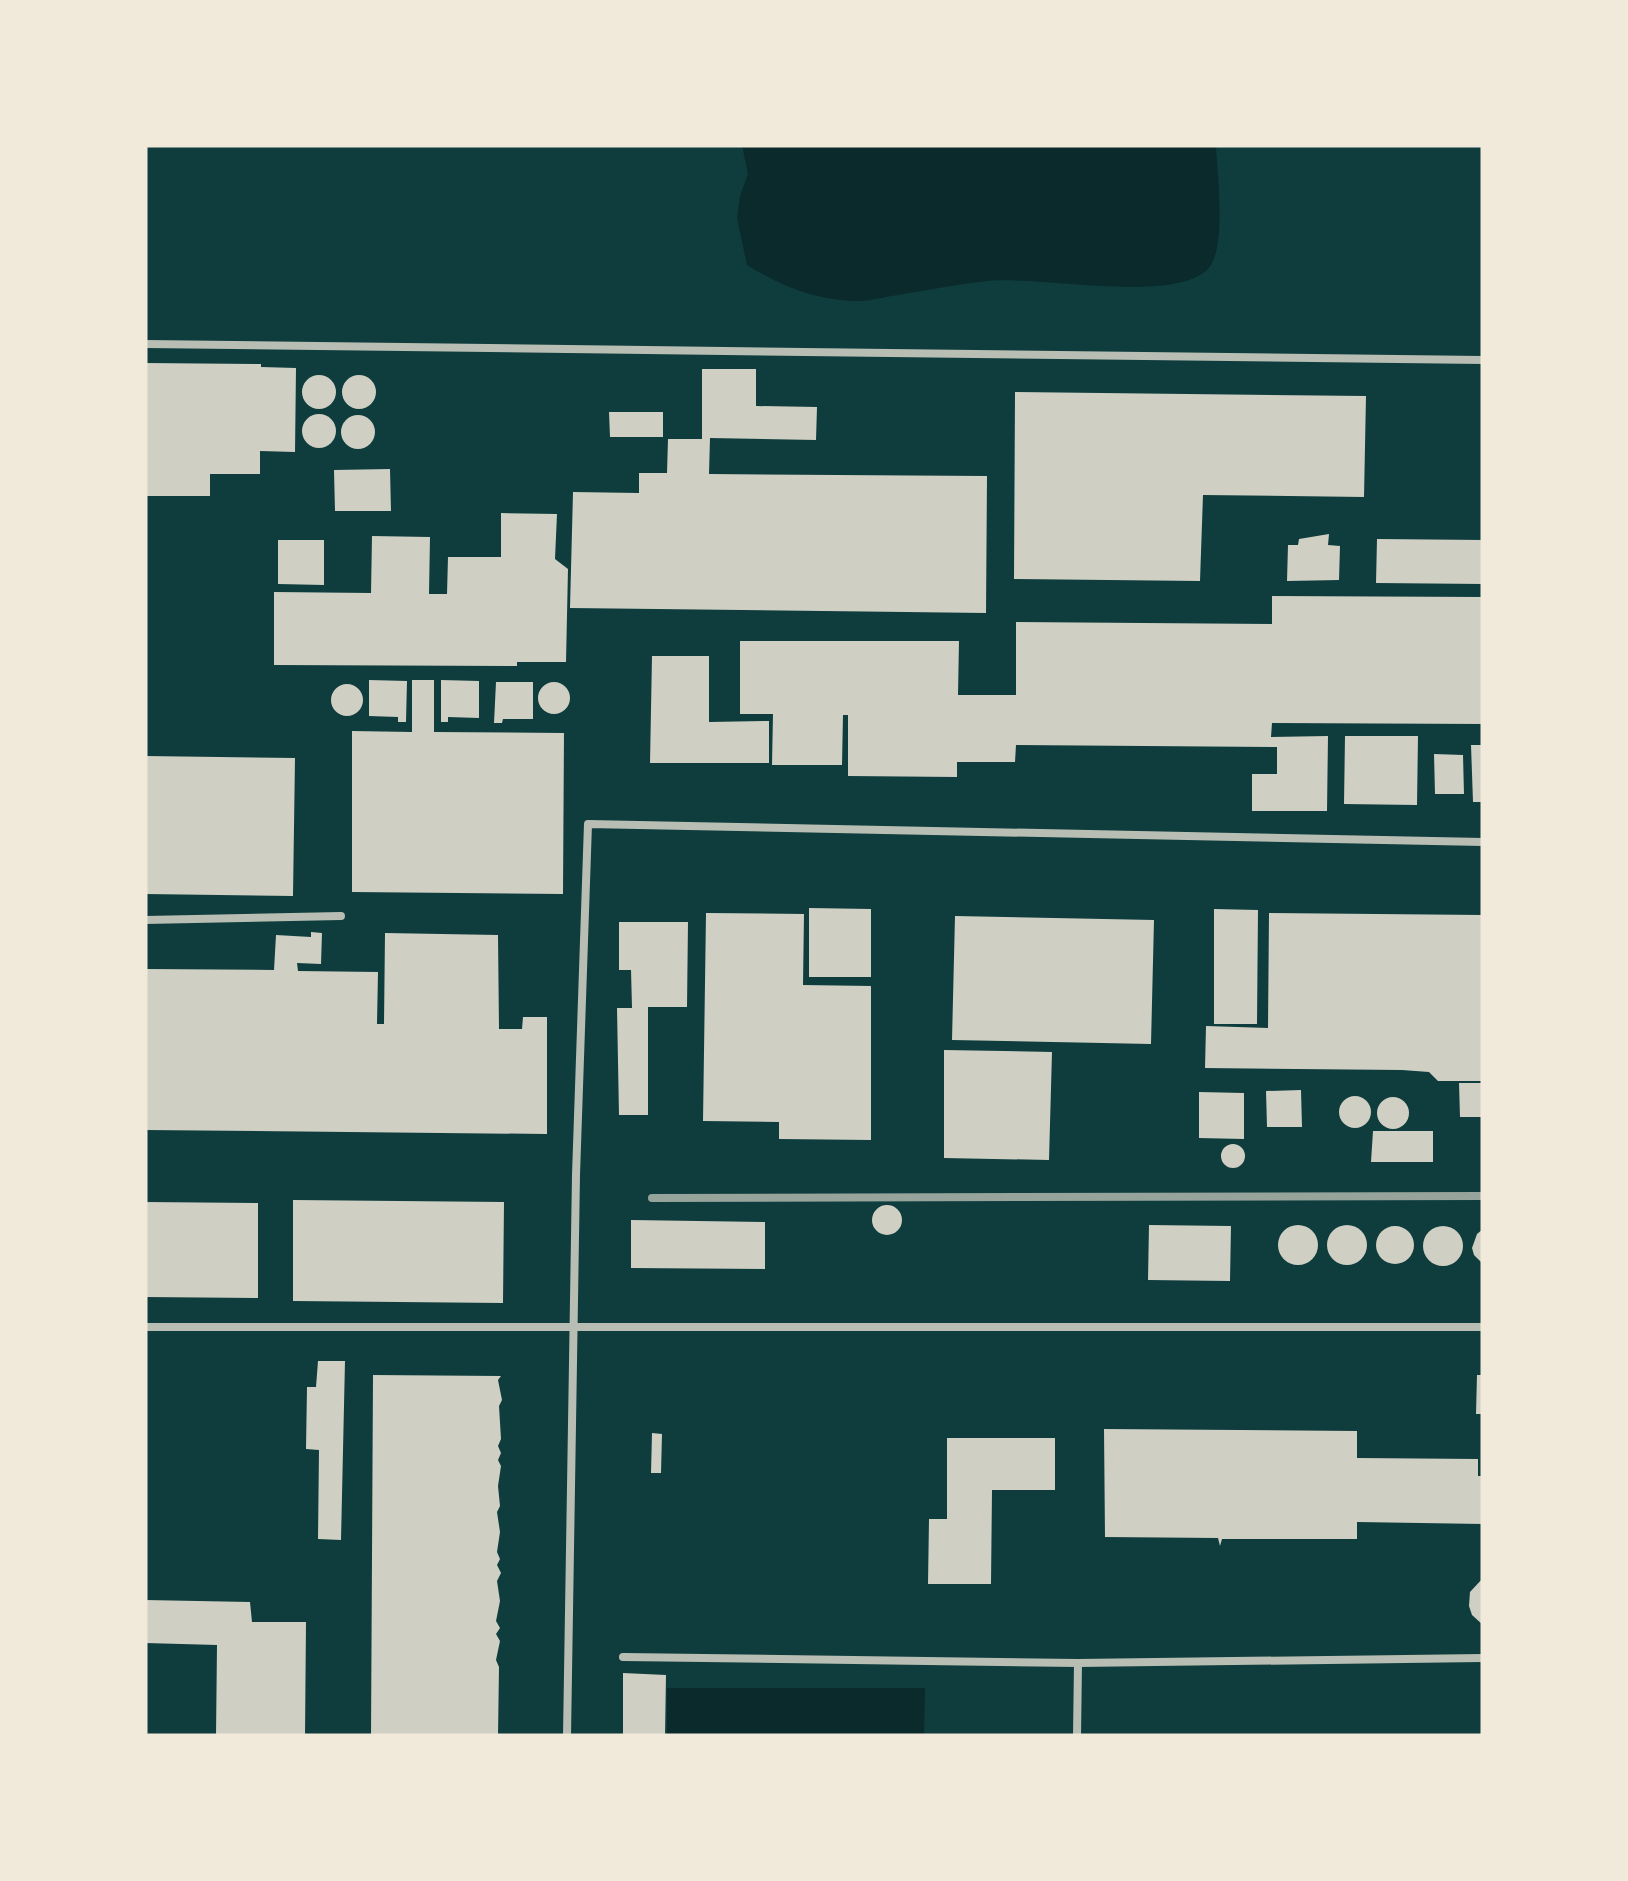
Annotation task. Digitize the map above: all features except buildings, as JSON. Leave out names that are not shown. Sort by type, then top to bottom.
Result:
[{"type":"lane","points":[[145,344],[1483,360]]},
{"type":"lane","points":[[567,1736],[588,824],[1483,842]]},
{"type":"lane","points":[[145,920],[341,916]]},
{"type":"lane","points":[[145,1326],[1483,1326]]},
{"type":"lane","points":[[623,1657],[1078,1663],[1483,1658]]},
{"type":"lane","points":[[1077,1736],[1078,1663]]},
{"type":"water","points":[[742,145],[1216,145],[1220,211],[1217,247],[1206,271],[1163,285],[1102,286],[1011,280],[864,301],[810,294],[747,265],[737,218],[748,174]]},
{"type":"water","points":[[667,1688],[925,1688],[924,1736],[667,1736]]},
{"type":"railway","points":[[652,1198],[1483,1196]]}]
